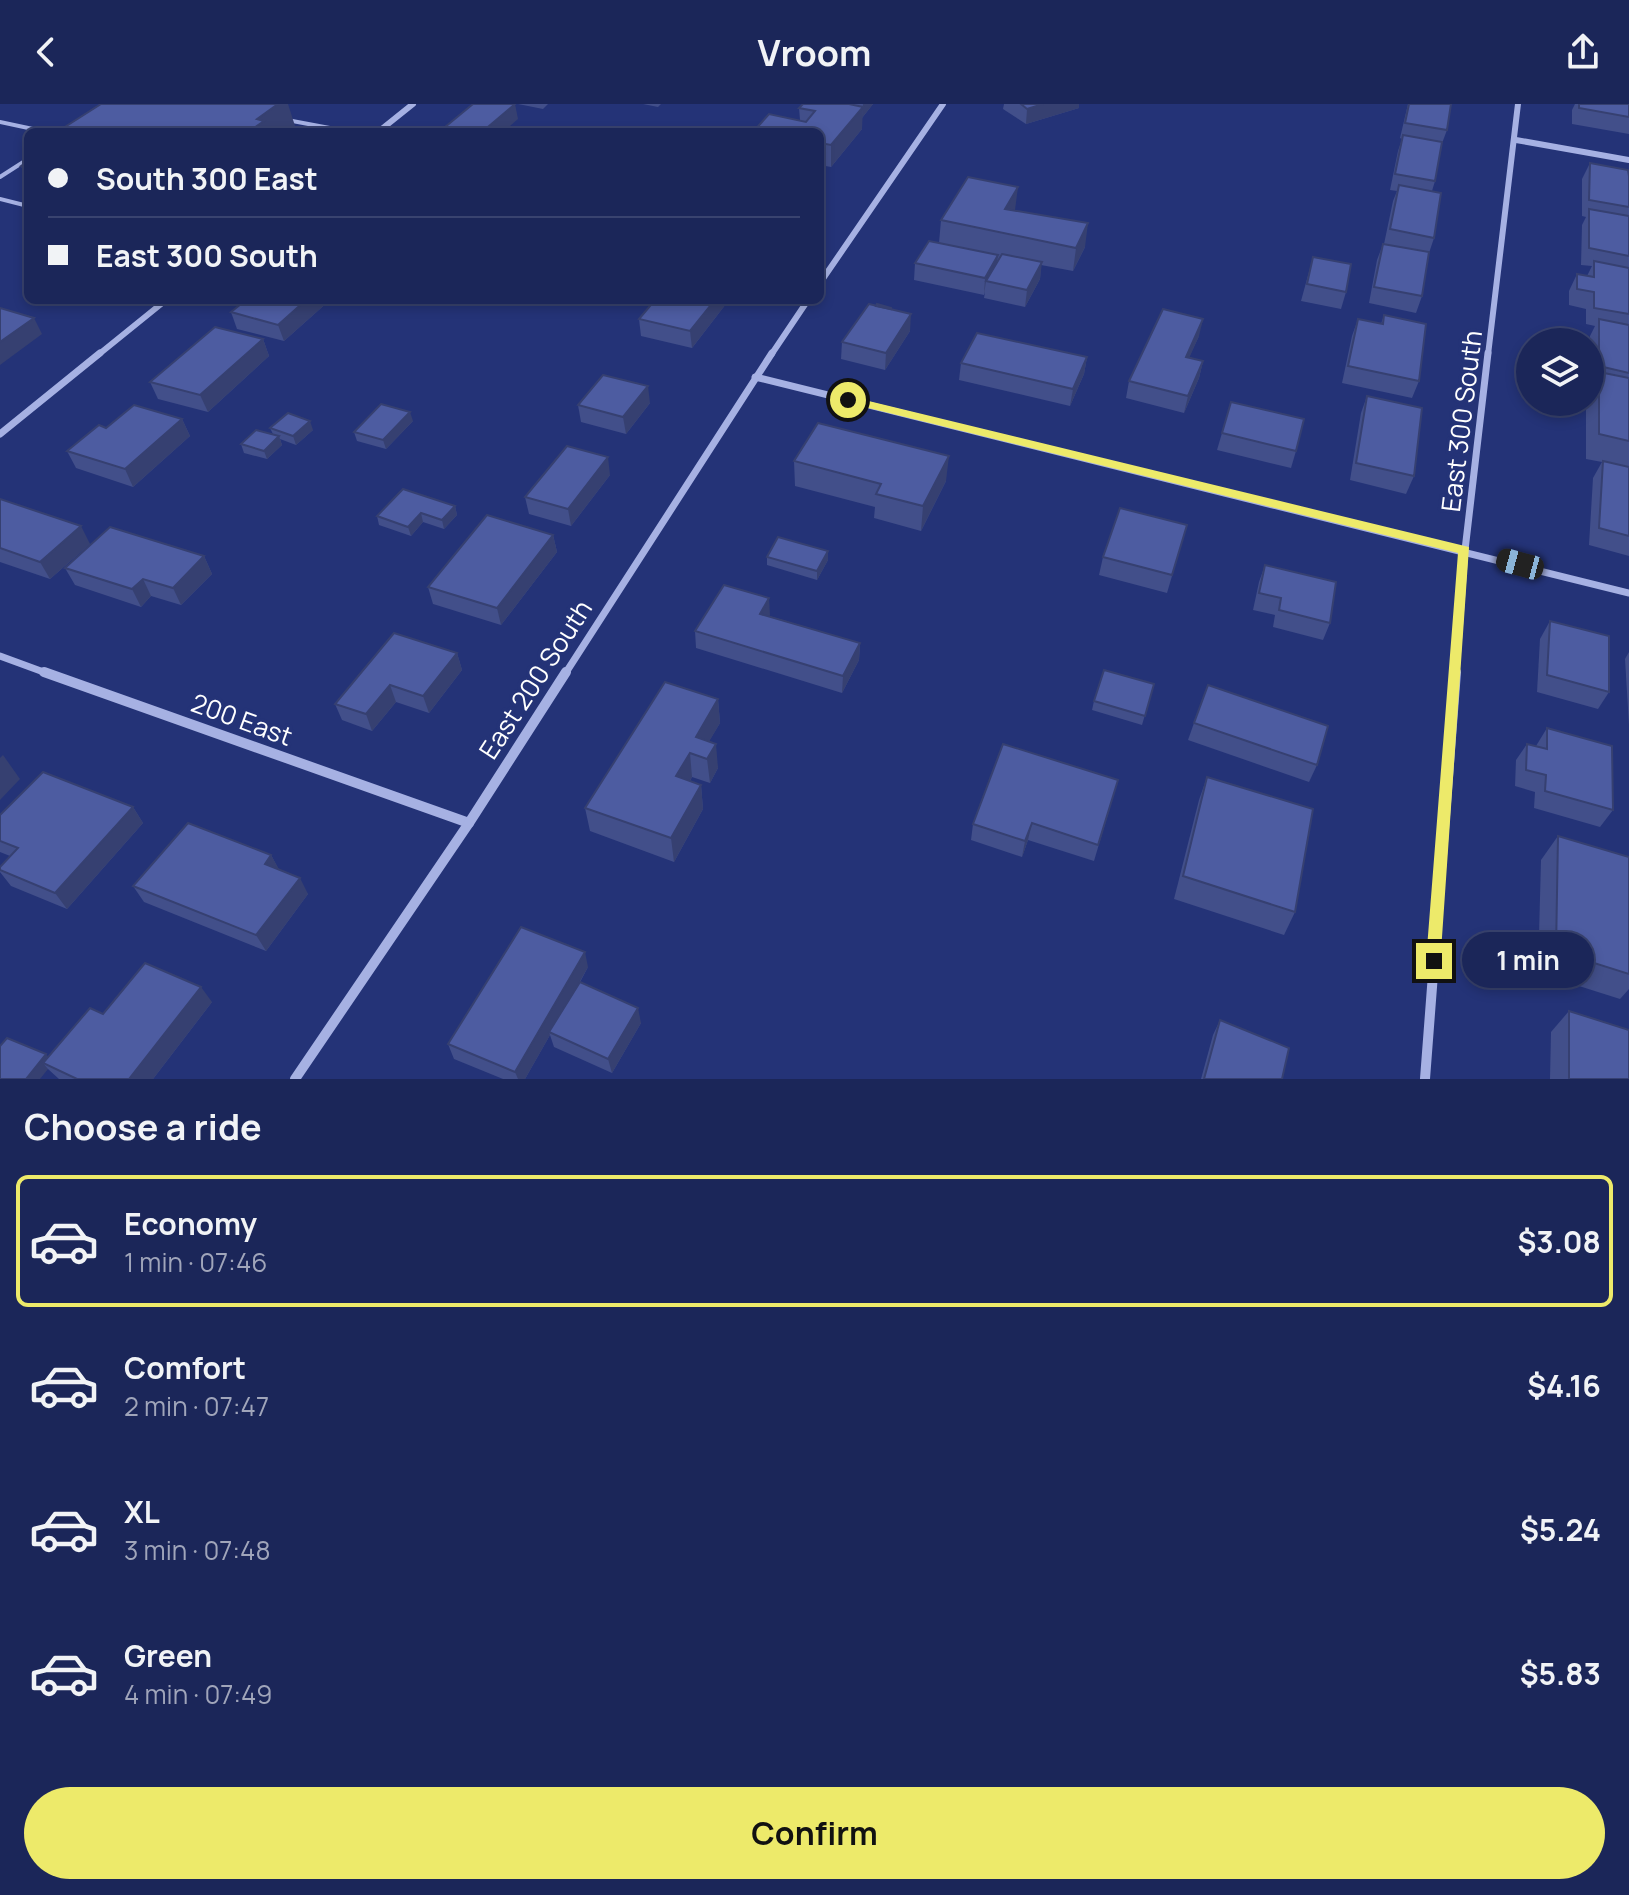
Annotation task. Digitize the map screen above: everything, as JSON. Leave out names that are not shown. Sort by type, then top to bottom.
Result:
[{"type":"street","points":[[383,128],[413,104]]},
{"type":"street","points":[[824,277],[943,104]]},
{"type":"street","name":"East 300 South","points":[[1425,1079],[1465,550],[1518,104]]},
{"type":"street","points":[[1516,140],[1629,160]]},
{"type":"street","points":[[0,434],[161,304]]},
{"type":"street","name":"East 200 South","points":[[295,1079],[469,823],[755,377],[805,304]]},
{"type":"street","points":[[755,377],[1629,593]]},
{"type":"street","name":"200 East","points":[[0,656],[469,823]]},
{"type":"lane","points":[[278,118],[330,128]]},
{"type":"lane","points":[[0,122],[28,128]]},
{"type":"lane","points":[[2,173],[24,161]]},
{"type":"lane","points":[[0,199],[24,205]]},
{"type":"building","points":[[101,104],[278,104],[257,119],[264,121],[254,128],[63,128]]},
{"type":"building","points":[[473,104],[515,104],[487,128],[444,128]]},
{"type":"building","points":[[803,104],[863,107],[831,145],[824,144],[824,128],[757,128],[769,114],[806,122],[815,111],[799,108]]},
{"type":"building","points":[[1021,104],[1043,104],[1027,109]]},
{"type":"building","points":[[1409,104],[1451,104],[1447,130],[1405,123]]},
{"type":"building","points":[[1579,104],[1629,104],[1629,117],[1579,108]]},
{"type":"building","points":[[1403,135],[1442,142],[1435,181],[1395,174]]},
{"type":"building","points":[[1590,163],[1628,170],[1629,207],[1589,200]]},
{"type":"building","points":[[968,177],[1018,187],[1005,209],[1088,223],[1076,248],[941,220]]},
{"type":"building","points":[[1399,185],[1441,193],[1434,238],[1390,229]]},
{"type":"building","points":[[1589,209],[1629,216],[1629,256],[1589,248]]},
{"type":"building","points":[[929,241],[998,255],[985,278],[915,263]]},
{"type":"building","points":[[1383,244],[1429,252],[1422,296],[1374,287]]},
{"type":"building","points":[[1002,254],[1042,262],[1027,290],[986,281]]},
{"type":"building","points":[[1313,257],[1351,264],[1346,292],[1307,284]]},
{"type":"building","points":[[1594,261],[1629,268],[1629,314],[1594,308],[1594,292],[1577,289],[1577,274],[1594,277]]},
{"type":"building","points":[[241,304],[302,304],[278,325],[231,312]]},
{"type":"building","points":[[652,304],[712,304],[690,331],[639,319]]},
{"type":"building","points":[[869,304],[911,314],[886,353],[842,342]]},
{"type":"building","points":[[0,308],[34,318],[0,342]]},
{"type":"building","points":[[1163,309],[1203,319],[1186,357],[1203,361],[1188,396],[1129,381]]},
{"type":"building","points":[[1384,315],[1426,324],[1419,381],[1348,366],[1358,319],[1383,324]]},
{"type":"building","points":[[1599,319],[1629,325],[1629,373],[1604,367],[1604,328],[1599,328]]},
{"type":"building","points":[[215,327],[263,339],[200,395],[150,382]]},
{"type":"building","points":[[977,333],[1087,357],[1073,389],[961,363]]},
{"type":"building","points":[[1604,373],[1629,378],[1629,441],[1599,434],[1599,416],[1604,416]]},
{"type":"building","points":[[603,375],[648,386],[623,417],[578,405]]},
{"type":"building","points":[[1367,396],[1422,408],[1414,476],[1356,463]]},
{"type":"building","points":[[1231,402],[1304,419],[1296,451],[1222,433]]},
{"type":"building","points":[[381,404],[410,412],[383,440],[354,432]]},
{"type":"building","points":[[134,405],[182,419],[125,469],[67,451],[99,425],[106,428]]},
{"type":"building","points":[[288,413],[310,421],[293,436],[270,428]]},
{"type":"building","points":[[818,423],[949,456],[923,506],[876,494],[881,484],[794,461]]},
{"type":"building","points":[[256,430],[279,436],[264,451],[241,444]]},
{"type":"building","points":[[567,446],[608,457],[568,509],[525,497]]},
{"type":"building","points":[[1603,461],[1629,467],[1629,536],[1599,528]]},
{"type":"building","points":[[403,489],[455,506],[442,520],[421,513],[408,527],[377,516]]},
{"type":"building","points":[[0,499],[81,526],[40,562],[0,548]]},
{"type":"building","points":[[1120,508],[1187,525],[1172,575],[1103,557]]},
{"type":"building","points":[[487,515],[553,535],[497,608],[428,587]]},
{"type":"building","points":[[110,527],[204,556],[173,588],[143,579],[132,589],[65,568]]},
{"type":"building","points":[[778,537],[828,551],[817,571],[767,557]]},
{"type":"building","points":[[1265,565],[1336,582],[1330,623],[1279,610],[1281,598],[1259,593]]},
{"type":"building","points":[[724,585],[769,598],[760,614],[860,643],[843,676],[695,631]]},
{"type":"building","points":[[1550,621],[1609,636],[1609,692],[1547,675]]},
{"type":"building","points":[[394,633],[457,653],[423,696],[390,685],[366,714],[335,704]]},
{"type":"building","points":[[1104,670],[1154,684],[1145,716],[1094,701]]},
{"type":"building","points":[[665,682],[718,699],[696,737],[716,744],[707,759],[690,753],[676,776],[701,785],[671,838],[585,808]]},
{"type":"building","points":[[1208,685],[1328,726],[1317,765],[1194,723]]},
{"type":"building","points":[[1547,728],[1612,746],[1613,810],[1545,791],[1546,775],[1526,770],[1527,744],[1547,749]]},
{"type":"building","points":[[1003,744],[1118,780],[1098,845],[1032,823],[1025,841],[973,824]]},
{"type":"building","points":[[43,772],[133,807],[55,893],[0,870],[18,848],[0,841],[0,815]]},
{"type":"building","points":[[1207,777],[1313,809],[1295,912],[1183,876]]},
{"type":"building","points":[[188,823],[271,855],[265,864],[300,878],[256,935],[133,886]]},
{"type":"building","points":[[1558,836],[1629,857],[1629,974],[1556,951]]},
{"type":"building","points":[[521,927],[585,952],[515,1072],[448,1044]]},
{"type":"building","points":[[145,963],[201,987],[129,1079],[77,1079],[43,1063],[90,1008],[103,1014]]},
{"type":"building","points":[[580,982],[638,1008],[608,1059],[549,1032]]},
{"type":"building","points":[[1569,1011],[1629,1030],[1629,1079],[1569,1079]]},
{"type":"building","points":[[1220,1020],[1289,1048],[1282,1079],[1204,1079]]},
{"type":"building","points":[[7,1038],[46,1054],[26,1079],[0,1079],[0,1046]]},
{"type":"route","points":[[848,400],[1465,550],[1434,961]]}]
